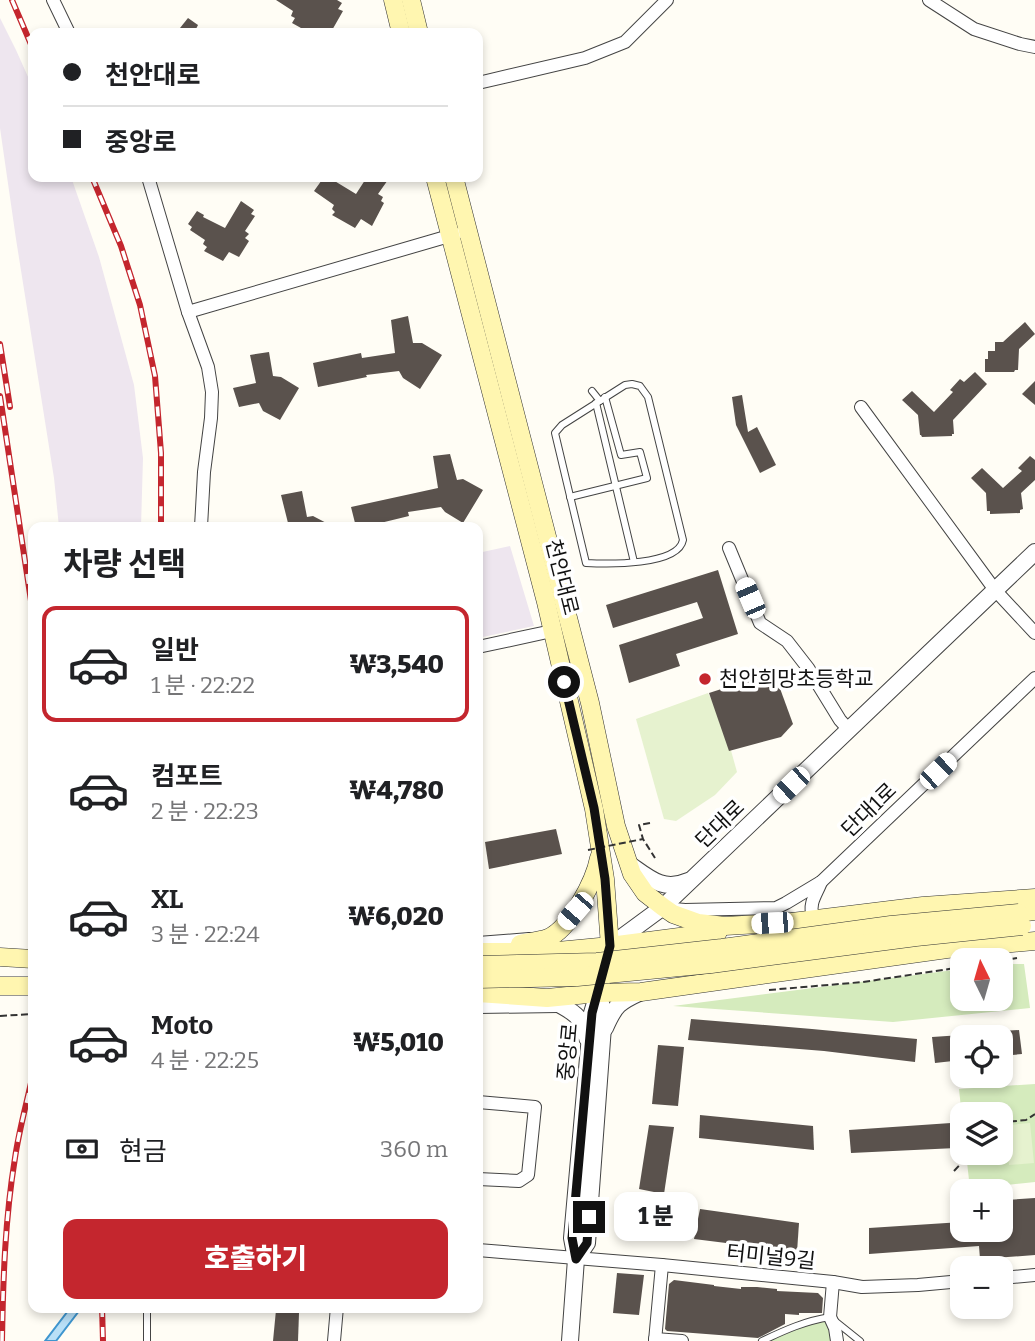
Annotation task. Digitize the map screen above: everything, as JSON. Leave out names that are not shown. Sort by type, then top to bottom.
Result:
[{"type":"main road","points":[[393,0],[400,28]]},
{"type":"main road","points":[[411,0],[418,28]]},
{"type":"main road","name":"천안대로","points":[[437,182],[459,234],[590,703],[616,826]]},
{"type":"main road","name":"천안대로","points":[[454,182],[459,234],[594,808],[594,849],[605,879],[610,946],[598,993]]},
{"type":"main road","points":[[616,826],[632,874],[645,893],[673,914],[698,923],[726,926],[795,922]]},
{"type":"main road","points":[[610,946],[617,866],[616,826]]},
{"type":"main road","points":[[483,952],[550,937],[575,911],[587,892],[597,868],[594,849]]},
{"type":"main road","points":[[483,953],[547,952],[610,946],[923,906],[1035,898]]},
{"type":"main road","points":[[483,953],[597,962],[891,925],[1031,931]]},
{"type":"main road","points":[[483,979],[617,974],[916,937],[1031,931]]},
{"type":"main road","points":[[483,994],[555,1002],[598,993],[641,992],[947,949],[1031,931]]},
{"type":"main road","points":[[0,949],[28,948]]},
{"type":"main road","points":[[0,957],[28,958]]},
{"type":"main road","points":[[0,975],[28,975]]},
{"type":"main road","points":[[0,986],[28,986]]},
{"type":"street","points":[[53,0],[67,28]]},
{"type":"street","points":[[483,82],[586,58],[625,42],[667,0]]},
{"type":"street","points":[[929,0],[974,29],[1035,47]]},
{"type":"street","points":[[149,182],[188,312],[208,367],[212,391],[201,522]]},
{"type":"street","points":[[188,312],[459,234]]},
{"type":"street","points":[[861,407],[995,590],[1035,633]]},
{"type":"street","points":[[729,548],[760,622],[787,641],[849,730]]},
{"type":"street","name":"단대로","points":[[610,946],[663,907],[1035,552]]},
{"type":"street","points":[[483,647],[552,631]]},
{"type":"street","name":"단대1로","points":[[663,907],[685,910],[776,908],[821,882],[1035,678]]},
{"type":"street","points":[[629,864],[663,886],[679,885],[694,878]]},
{"type":"street","points":[[821,882],[811,910],[813,915],[822,919]]},
{"type":"street","points":[[603,1034],[613,1010],[623,1000],[641,992]]},
{"type":"street","name":"중앙로","points":[[576,1259],[587,1243],[604,1013],[598,993]]},
{"type":"street","name":"중앙로","points":[[570,1341],[576,1259],[572,1238],[592,1013],[598,993]]},
{"type":"street","points":[[555,1002],[572,1011],[586,1028],[589,1056]]},
{"type":"street","name":"중앙로","points":[[483,1007],[555,1002]]},
{"type":"street","points":[[483,1102],[535,1107],[527,1175],[519,1181],[483,1179]]},
{"type":"street","points":[[483,1250],[576,1259]]},
{"type":"street","name":"터미널9길","points":[[576,1259],[662,1265],[862,1287],[950,1283]]},
{"type":"street","points":[[662,1265],[655,1340],[682,1341]]},
{"type":"street","points":[[1013,1277],[1035,1275]]},
{"type":"street","points":[[832,1282],[830,1317],[837,1341]]},
{"type":"street","points":[[334,1341],[336,1313]]},
{"type":"lane","points":[[625,384],[640,386],[648,397],[683,540],[682,546],[676,552],[649,561],[586,563],[570,497],[555,433],[562,425],[625,384]]},
{"type":"lane","points":[[570,497],[647,478],[640,452],[621,455],[600,401],[592,391]]},
{"type":"lane","points":[[600,401],[634,562]]},
{"type":"lane","points":[[147,1313],[147,1341]]},
{"type":"lane","points":[[762,1341],[791,1326],[830,1317],[860,1341]]},
{"type":"path","points":[[650,823],[639,825],[643,839],[655,858]]},
{"type":"path","points":[[594,849],[643,839]]},
{"type":"path","points":[[766,990],[863,982],[950,969]]},
{"type":"path","points":[[0,1016],[28,1014]]},
{"type":"path","points":[[1013,1121],[1026,1120],[1035,1114]]},
{"type":"path","points":[[954,1171],[960,1165]]},
{"type":"shaded area","points":[[0,18],[28,77],[28,182],[73,182],[99,257],[134,385],[143,458],[141,522],[58,522],[0,128]]},
{"type":"shaded area","points":[[510,546],[534,626],[483,637],[483,552]]},
{"type":"green space","points":[[708,693],[723,722],[737,772],[715,795],[676,821],[664,819],[636,719]]},
{"type":"green space","points":[[1013,964],[1024,964],[1030,1008],[1013,1010]]},
{"type":"green space","points":[[950,971],[950,1012],[991,1012],[893,1022],[673,1006]]},
{"type":"green space","points":[[1035,1084],[1035,1182],[1013,1184],[1013,1179],[969,1179],[967,1165],[1013,1165],[1013,1102],[960,1102],[959,1089],[1013,1088],[1013,1085]]},
{"type":"green space","points":[[1030,1123],[1034,1163],[1013,1165],[1013,1125]]},
{"type":"green space","points":[[824,1321],[829,1324],[830,1341],[770,1341],[793,1329]]},
{"type":"water","points":[[66,1313],[77,1313],[56,1341],[45,1341]]},
{"type":"building","points":[[276,0],[337,0],[342,3],[338,9],[343,11],[333,28],[301,28],[292,23],[295,18],[291,16],[293,11]]},
{"type":"building","points":[[188,18],[198,25],[196,28],[180,28]]},
{"type":"building","points":[[320,182],[336,182],[356,194],[364,182],[386,182],[378,194],[383,197],[381,201],[384,203],[372,226],[361,219],[355,228],[332,215],[335,212],[332,209],[334,205],[314,191]]},
{"type":"building","points":[[241,201],[254,210],[251,214],[255,216],[245,231],[249,234],[245,238],[249,241],[239,257],[229,252],[223,261],[204,251],[207,247],[203,244],[205,240],[190,230],[192,227],[188,224],[197,211],[225,228]]},
{"type":"building","points":[[408,316],[413,343],[422,343],[442,355],[420,389],[403,378],[399,371],[366,375],[367,377],[318,387],[313,363],[361,353],[362,358],[395,353],[391,320]]},
{"type":"building","points":[[1025,322],[1035,334],[1019,349],[1018,370],[985,372],[985,359],[988,359],[988,351],[995,351],[995,342],[1003,342]]},
{"type":"building","points":[[269,352],[273,376],[281,377],[299,388],[280,420],[263,411],[259,403],[239,407],[233,388],[256,383],[250,355]]},
{"type":"building","points":[[975,372],[987,384],[953,420],[954,434],[922,437],[918,415],[902,400],[912,391],[934,412],[953,392],[950,390],[960,379],[964,382]]},
{"type":"building","points":[[1035,381],[1035,405],[1022,394]]},
{"type":"building","points":[[742,395],[748,432],[757,427],[776,465],[760,473],[736,425],[732,397]]},
{"type":"building","points":[[450,454],[457,480],[463,479],[483,490],[464,522],[441,507],[408,512],[409,516],[384,522],[355,522],[351,507],[438,488],[433,456]]},
{"type":"building","points":[[1030,456],[1035,460],[1035,480],[1021,493],[1023,509],[1020,513],[990,514],[990,511],[987,511],[986,493],[971,478],[982,468],[1003,488],[1022,471],[1018,468]]},
{"type":"building","points":[[302,491],[307,517],[313,516],[324,522],[288,522],[281,495]]},
{"type":"building","points":[[718,570],[738,634],[676,654],[680,666],[629,683],[619,645],[703,618],[697,602],[613,628],[606,605]]},
{"type":"building","points":[[774,672],[793,724],[781,737],[729,751],[709,693]]},
{"type":"building","points":[[556,829],[562,854],[489,869],[485,842]]},
{"type":"building","points":[[691,1019],[917,1039],[915,1062],[824,1051],[688,1040]]},
{"type":"building","points":[[1013,1030],[1019,1030],[1022,1054],[1013,1055]]},
{"type":"building","points":[[950,1036],[950,1061],[935,1063],[932,1037]]},
{"type":"building","points":[[658,1045],[684,1047],[678,1106],[652,1104]]},
{"type":"building","points":[[700,1115],[813,1126],[814,1150],[699,1138]]},
{"type":"building","points":[[950,1123],[950,1148],[851,1153],[849,1130]]},
{"type":"building","points":[[649,1125],[674,1127],[664,1194],[639,1189]]},
{"type":"building","points":[[1035,1198],[1035,1255],[980,1256],[979,1246],[869,1254],[869,1228],[950,1223],[950,1242],[1013,1242],[1013,1200]]},
{"type":"building","points":[[700,1209],[799,1223],[797,1252],[694,1239]]},
{"type":"building","points":[[617,1273],[644,1275],[639,1315],[613,1313]]},
{"type":"building","points":[[674,1280],[741,1289],[757,1287],[818,1293],[823,1298],[822,1313],[785,1314],[785,1324],[758,1338],[667,1331],[669,1284]]},
{"type":"building","points":[[276,1313],[299,1313],[298,1341],[273,1341]]},
{"type":"railway","points":[[12,0],[28,37]]},
{"type":"railway","points":[[94,182],[121,246],[140,305],[155,376],[161,453],[161,522]]},
{"type":"railway","points":[[0,344],[10,407]]},
{"type":"railway","points":[[0,396],[28,581]]},
{"type":"railway","points":[[2,1341],[9,1204],[28,1097]]},
{"type":"railway","points":[[102,1313],[103,1341]]},
{"type":"place","name":"천안희망초등학교","points":[[705,679]]},
{"type":"route","points":[[564,682],[594,808],[605,879],[610,946],[592,1013],[572,1238],[576,1259],[587,1243],[589,1217]]}]
